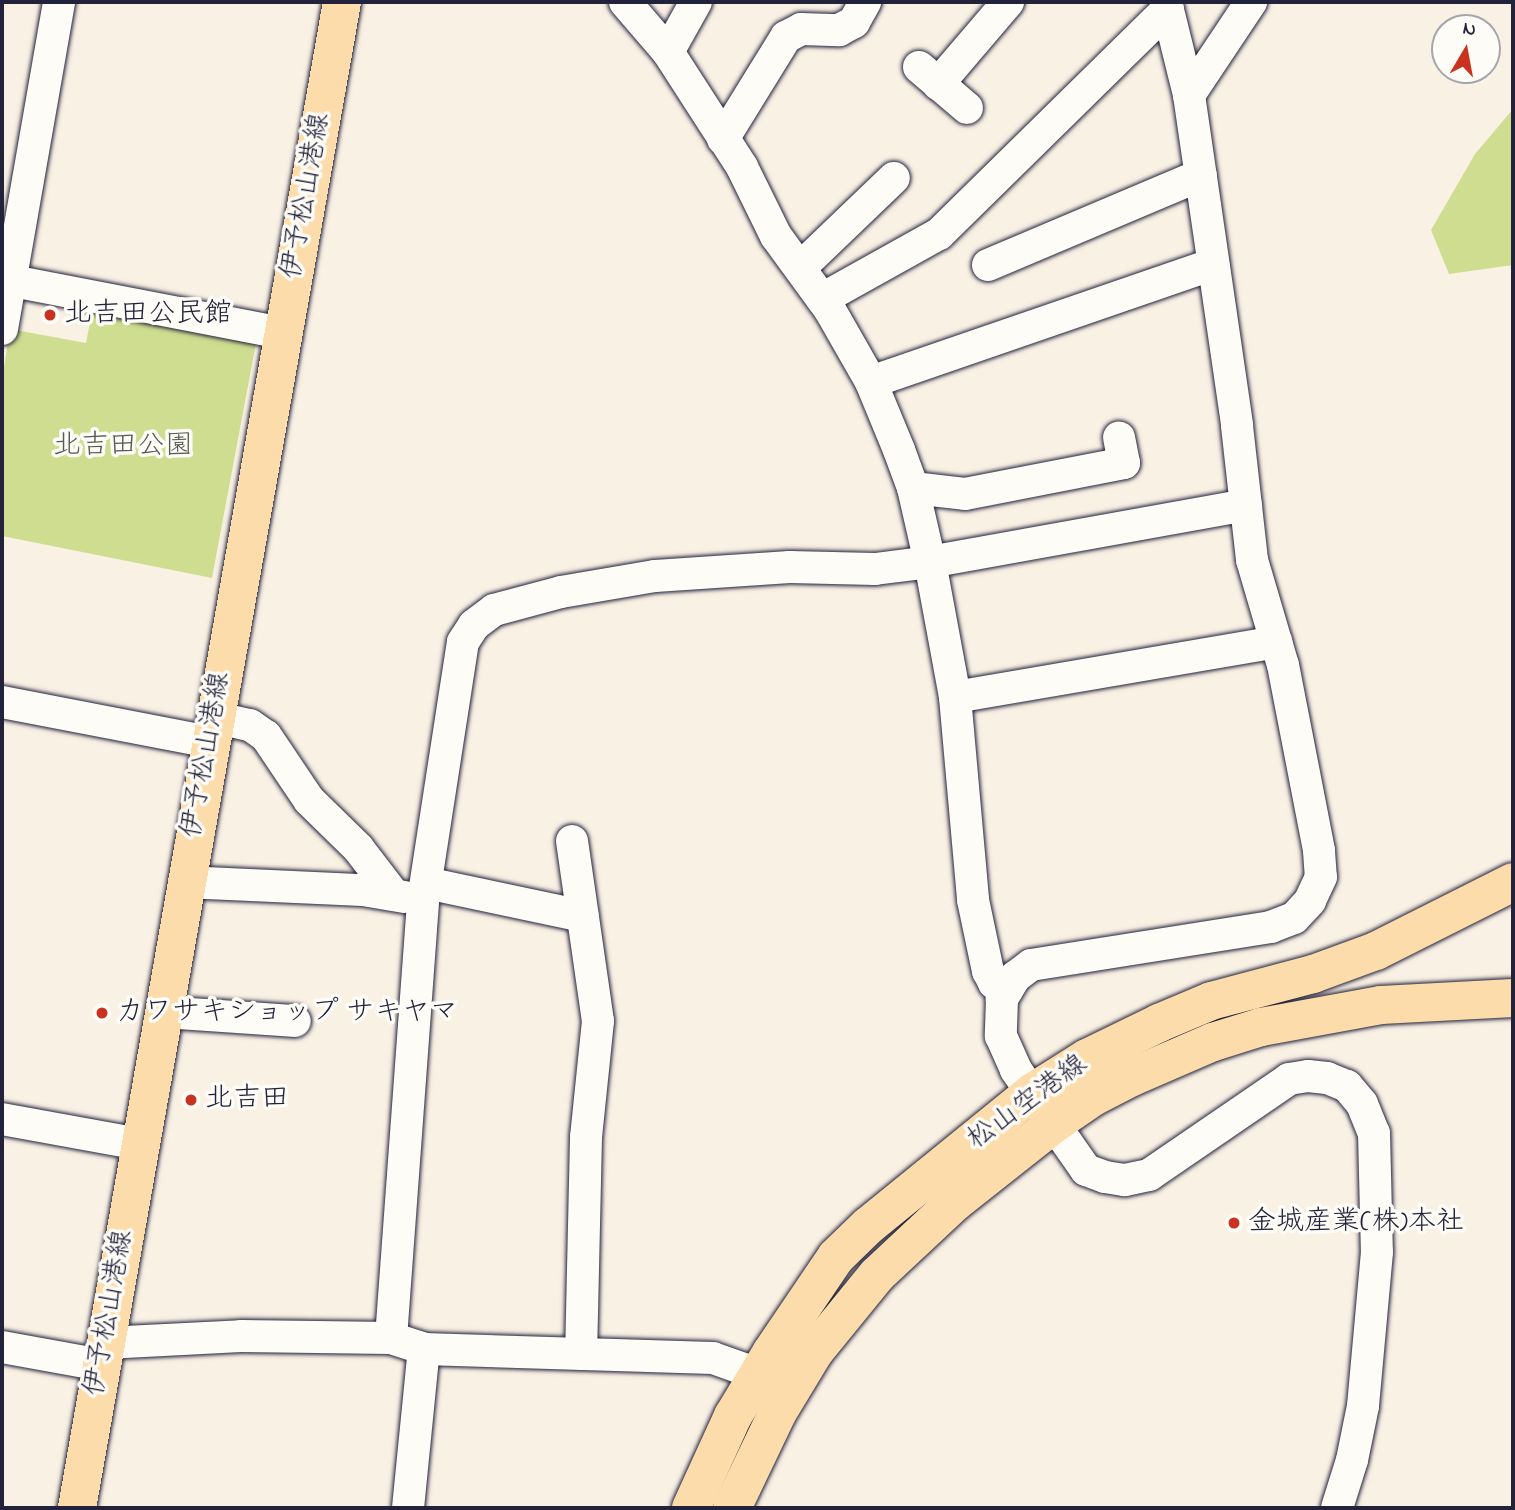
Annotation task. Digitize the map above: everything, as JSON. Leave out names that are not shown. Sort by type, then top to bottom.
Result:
[{"type":"main road","name":"伊予松山港線","points":[[77,1508],[184,882],[341,2]]},
{"type":"main road","name":"松山空港線","points":[[691,1508],[733,1416],[836,1257],[868,1226],[1033,1092],[1087,1058],[1159,1023],[1211,1001],[1313,974],[1376,951],[1513,882]]},
{"type":"main road","name":"松山空港線","points":[[732,1508],[772,1423],[815,1351],[877,1275],[956,1202],[1055,1123],[1132,1077],[1213,1042],[1261,1027],[1381,1005],[1513,998]]},
{"type":"street","points":[[2,329],[6,280],[59,2]]},
{"type":"street","points":[[625,2],[668,52],[742,167],[776,236],[822,299],[871,382],[913,488],[955,697],[973,901],[988,971],[994,983],[1007,990]]},
{"type":"street","points":[[668,52],[696,2]]},
{"type":"street","points":[[723,139],[786,37],[801,29],[839,30],[853,22],[865,2]]},
{"type":"street","points":[[967,108],[928,76],[1008,2]]},
{"type":"street","points":[[1189,96],[1251,2]]},
{"type":"street","points":[[1167,6],[1189,96],[1252,560],[1276,642],[1319,851],[1321,877],[1310,901],[1294,918],[1271,927],[1031,965],[1014,977],[1002,999],[1001,1036],[1016,1070],[1086,1170],[1125,1180],[1149,1175],[1289,1079],[1327,1077],[1347,1086],[1362,1104],[1374,1133],[1377,1252],[1363,1406],[1352,1460],[1337,1508]]},
{"type":"street","points":[[822,299],[939,233],[1167,6]]},
{"type":"street","points":[[988,265],[1200,174]]},
{"type":"street","points":[[800,268],[894,178]]},
{"type":"street","points":[[871,382],[1213,264]]},
{"type":"street","points":[[6,280],[282,333]]},
{"type":"street","points":[[913,488],[965,494],[1124,463],[1119,437]]},
{"type":"street","points":[[391,1338],[414,893],[463,642],[474,625],[494,610],[561,592],[655,576],[790,567],[875,569],[930,562],[1246,505]]},
{"type":"street","points":[[955,697],[1276,642]]},
{"type":"street","points":[[2,702],[212,730],[250,725],[266,736],[309,800],[358,848],[414,893]]},
{"type":"street","points":[[572,841],[598,1021],[586,1137],[580,1354]]},
{"type":"street","points":[[184,882],[414,893],[583,916]]},
{"type":"street","points":[[162,1012],[295,1021]]},
{"type":"street","points":[[2,1119],[139,1144]]},
{"type":"street","points":[[2,1347],[103,1354],[241,1336],[391,1338],[424,1349],[713,1358],[758,1374]]},
{"type":"street","points":[[408,1508],[424,1349]]},
{"type":"green space","points":[[1513,109],[1513,265],[1449,274],[1431,230],[1475,154]]},
{"type":"green space","name":"北吉田公園","points":[[92,312],[256,343],[212,578],[2,536],[2,380],[10,329],[86,343]]},
{"type":"place","name":"北吉田公民館","points":[[50,315]]},
{"type":"place","name":"カワサキショップ サキヤマ","points":[[102,1013]]},
{"type":"place","name":"北吉田","points":[[191,1100]]},
{"type":"place","name":"金城産業(株)本社","points":[[1234,1223]]}]
